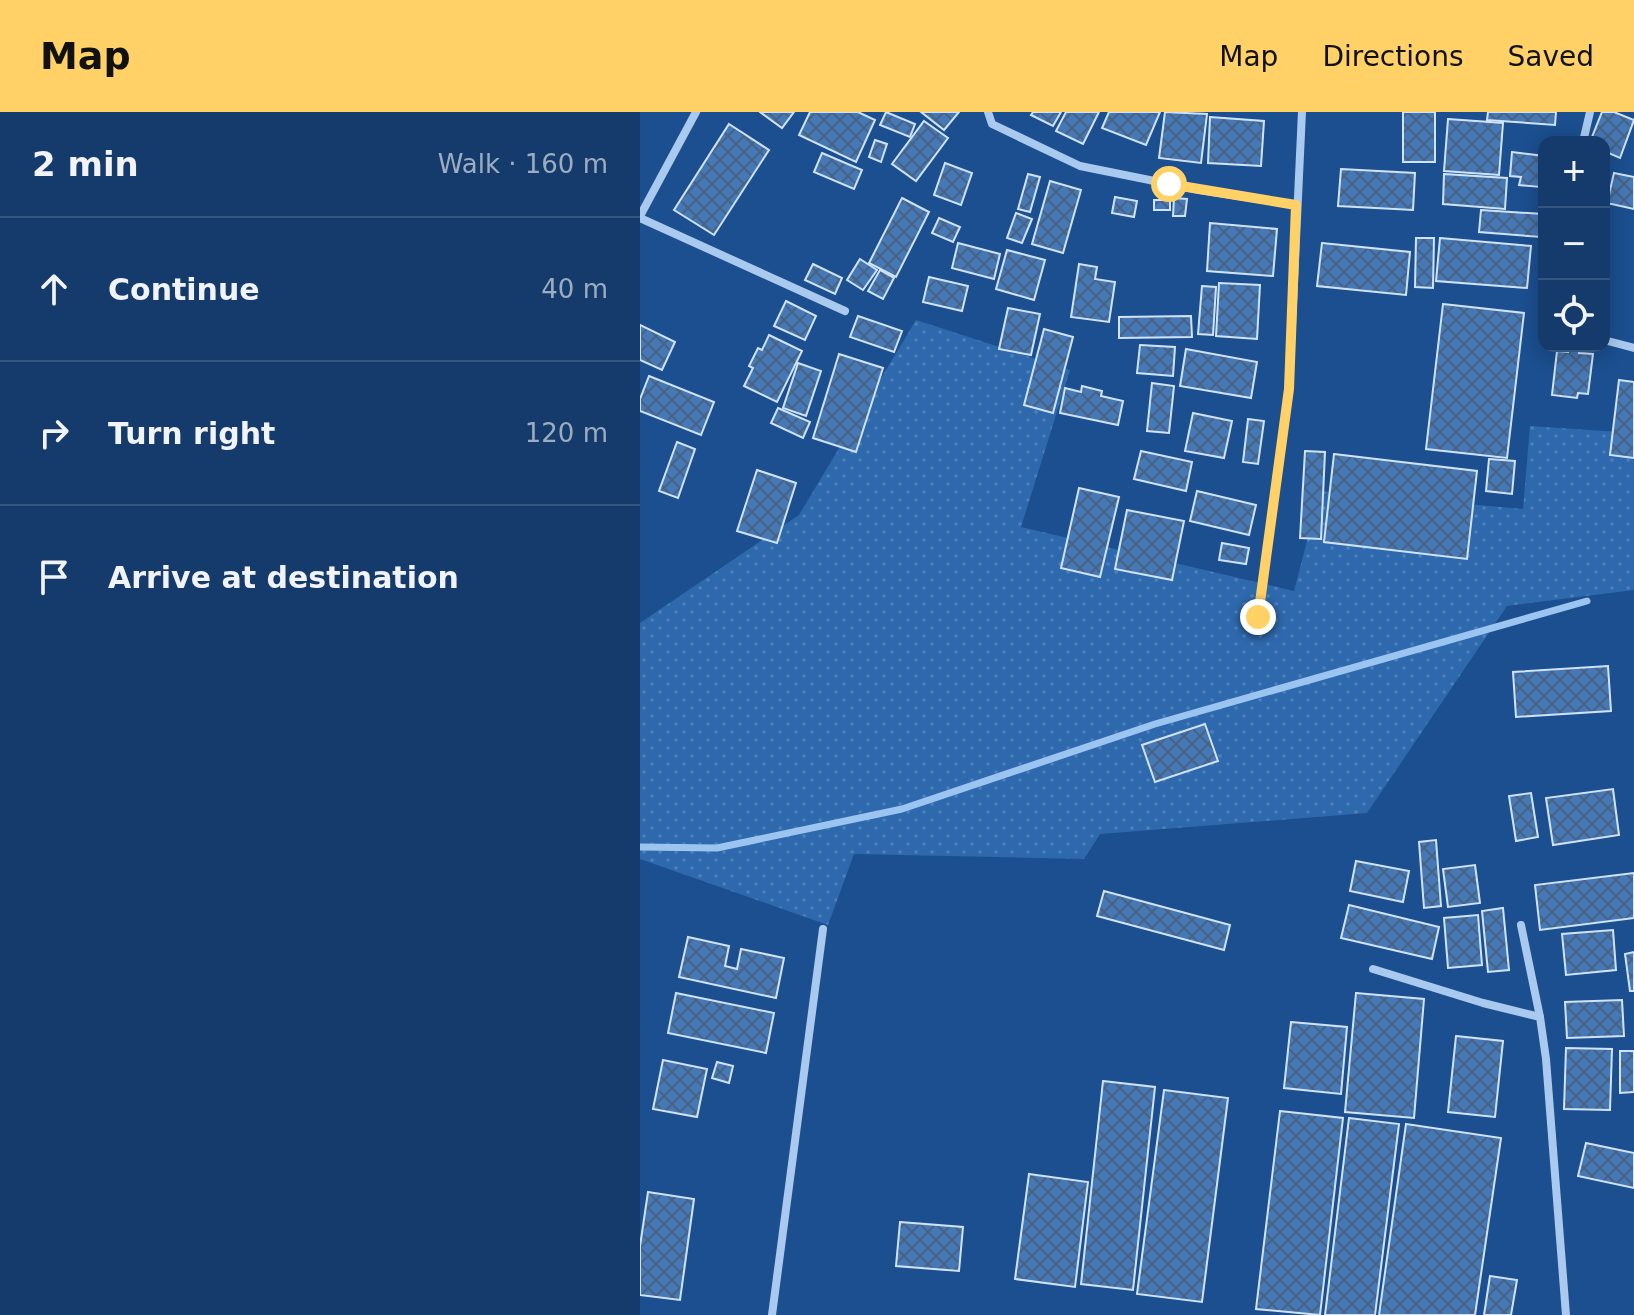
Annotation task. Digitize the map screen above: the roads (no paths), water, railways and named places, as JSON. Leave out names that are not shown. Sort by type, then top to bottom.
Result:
[{"type":"street","points":[[696,112],[640,217],[845,311]]},
{"type":"street","points":[[988,112],[992,124],[1080,166],[1199,190],[1296,205]]},
{"type":"street","points":[[1258,617],[1289,389],[1302,112]]},
{"type":"street","points":[[1584,136],[1590,112]]},
{"type":"street","points":[[1610,342],[1634,348]]},
{"type":"street","points":[[1521,925],[1546,1059],[1566,1315]]},
{"type":"street","points":[[772,1315],[823,929]]},
{"type":"street","points":[[1373,969],[1540,1017]]},
{"type":"waterway","points":[[640,847],[717,848],[902,809],[1155,724],[1587,601]]}]
